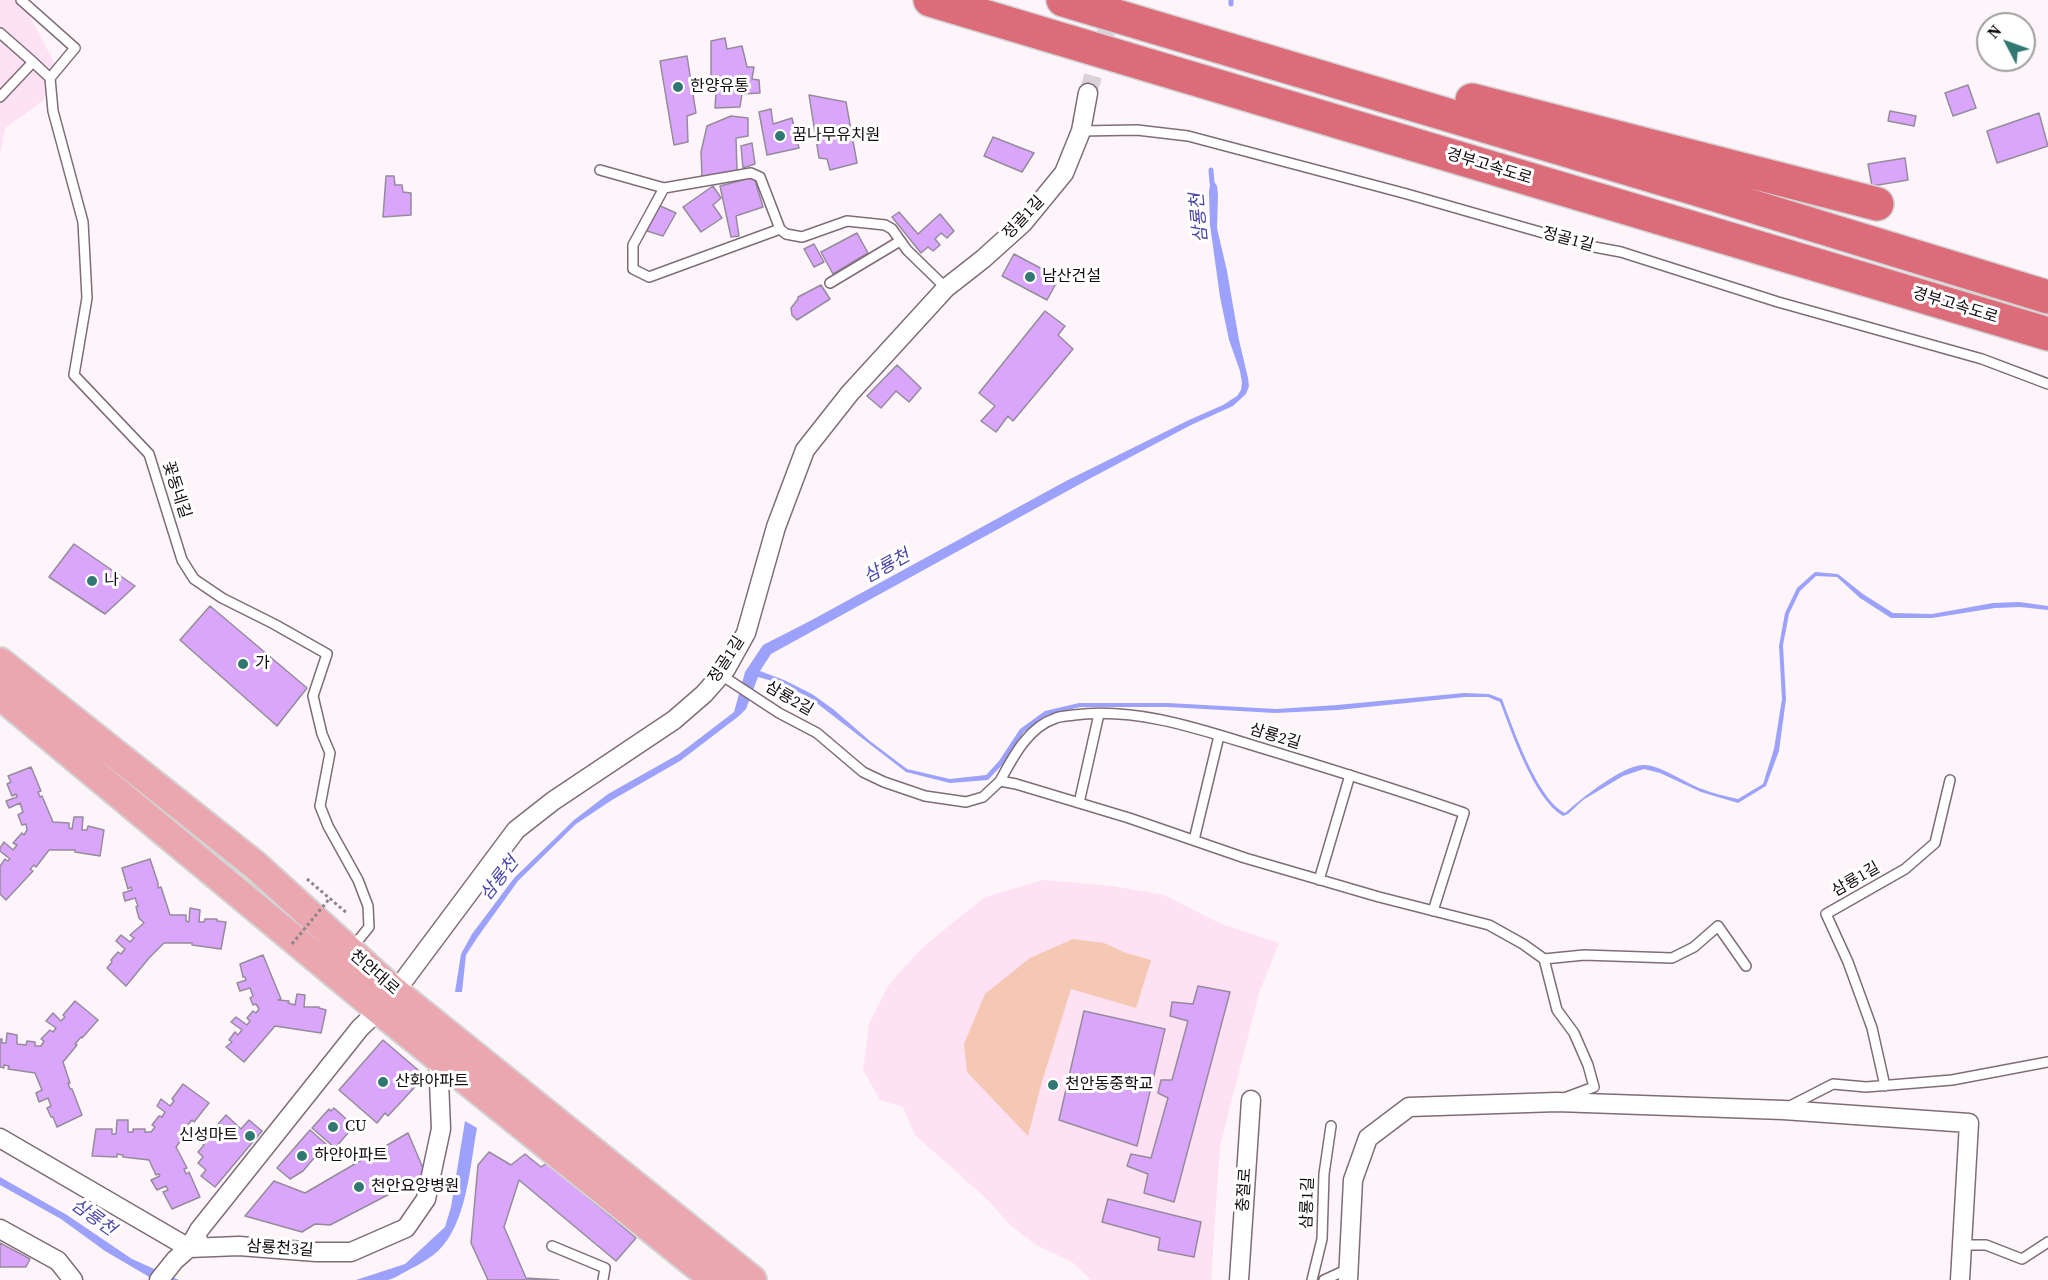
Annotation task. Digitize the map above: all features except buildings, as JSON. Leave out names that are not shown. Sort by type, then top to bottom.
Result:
[{"type":"highway","name":"경부고속도로","points":[[930,0],[2048,334]]},
{"type":"highway","points":[[1063,0],[2048,297]]},
{"type":"highway","points":[[1093,0],[1877,204]]},
{"type":"main road","name":"천안대로","points":[[0,662],[255,865],[349,952],[387,1001],[438,1057],[715,1280]]},
{"type":"main road","name":"천안대로","points":[[0,695],[387,1001],[752,1280]]},
{"type":"street","name":"정골1길","points":[[159,1280],[175,1260],[206,1232],[294,1124],[367,1031],[516,830],[553,801],[674,720],[704,694],[727,679],[746,633],[776,526],[805,450],[850,393],[946,288],[1023,223],[1064,172],[1081,132],[1088,93]]},
{"type":"street","name":"삼룡천3길","points":[[189,1248],[239,1246],[316,1252],[351,1252],[406,1228],[426,1199],[441,1129],[438,1057]]},
{"type":"street","name":"충절로","points":[[1239,1280],[1251,1100]]},
{"type":"street","points":[[1348,1274],[1353,1180],[1368,1137],[1408,1107],[1557,1101],[1783,1110],[1969,1123],[1960,1280]]},
{"type":"street","points":[[0,1138],[189,1248]]},
{"type":"street","points":[[0,1229],[58,1261],[73,1280]]},
{"type":"lane","points":[[0,33],[51,78],[75,48],[21,0]]},
{"type":"lane","points":[[0,97],[33,62]]},
{"type":"lane","name":"꽃동네길","points":[[51,78],[53,111],[83,222],[87,298],[74,375],[149,454],[182,560],[194,579],[222,598],[327,654],[313,696],[322,734],[330,753],[320,806],[328,826],[358,879],[368,906],[369,927],[349,952]]},
{"type":"lane","name":"정골1길","points":[[1081,132],[1137,130],[1188,136],[1407,194],[1589,246],[1620,252],[1778,302],[1982,359],[2048,384]]},
{"type":"lane","points":[[600,170],[664,188],[751,173],[760,177],[780,229],[786,234],[802,237],[847,221],[885,225],[892,229],[907,250],[946,288]]},
{"type":"lane","points":[[664,188],[633,245],[633,269],[649,277],[780,229]]},
{"type":"lane","points":[[830,283],[900,241]]},
{"type":"lane","name":"삼룡2길","points":[[727,679],[779,713],[817,733],[863,772],[925,796],[966,802],[983,797],[1000,781],[1016,753],[1034,730],[1055,718],[1099,714],[1120,713],[1165,721],[1350,775],[1464,813],[1433,911]]},
{"type":"lane","points":[[1079,803],[1099,714]]},
{"type":"lane","points":[[1194,840],[1219,736]]},
{"type":"lane","points":[[1319,880],[1350,775]]},
{"type":"lane","name":"삼룡1길","points":[[1885,1086],[1872,1028],[1848,962],[1826,914],[1905,869],[1935,843],[1950,780]]},
{"type":"lane","points":[[1000,781],[1079,803],[1319,880],[1489,925],[1524,944],[1544,959],[1557,1010],[1574,1032],[1588,1065],[1594,1087],[1557,1101]]},
{"type":"lane","points":[[1544,959],[1584,955],[1672,958],[1694,947],[1718,926],[1746,966]]},
{"type":"lane","points":[[1783,1110],[1833,1084],[1866,1087],[1952,1080],[2048,1062]]},
{"type":"lane","name":"삼룡1길","points":[[1312,1280],[1322,1239],[1324,1174],[1331,1126]]},
{"type":"lane","points":[[1962,1245],[1986,1245],[2022,1259],[2048,1242]]},
{"type":"lane","points":[[552,1246],[605,1268],[603,1280]]},
{"type":"lane","points":[[1324,1280],[1348,1274]]},
{"type":"path","points":[[308,879],[348,914]]},
{"type":"path","points":[[292,944],[330,898]]},
{"type":"shaded area","points":[[0,0],[13,0],[27,11],[55,64],[43,101],[5,128],[0,155]]},
{"type":"shaded area","name":"천안동중학교","points":[[1043,880],[1112,886],[1164,895],[1219,923],[1279,943],[1259,993],[1220,1146],[1211,1280],[1091,1280],[1072,1262],[1036,1245],[1010,1225],[988,1200],[915,1135],[903,1107],[880,1100],[863,1070],[869,1023],[890,983],[923,947],[985,897]]},
{"type":"shaded area","points":[[1073,939],[1104,943],[1126,953],[1151,960],[1136,1008],[1071,989],[1041,1085],[1028,1136],[967,1072],[964,1044],[985,994],[1030,958]]},
{"type":"water","points":[[1211,177],[1217,186],[1217,228],[1248,378],[1249,386],[1246,394],[1233,406],[1191,425],[1091,478],[771,654],[760,671],[812,694],[907,769],[950,779],[986,775],[999,761],[1020,729],[1045,711],[1079,703],[1168,703],[1276,709],[1464,693],[1489,694],[1502,699],[1527,762],[1545,793],[1565,813],[1613,777],[1643,765],[1657,768],[1706,791],[1738,799],[1763,784],[1774,749],[1782,699],[1779,646],[1785,613],[1797,588],[1815,572],[1838,574],[1863,594],[1893,613],[1932,614],[1993,603],[2019,602],[2048,606],[2048,610],[2020,607],[1995,608],[1932,618],[1891,618],[1860,598],[1837,577],[1816,576],[1800,591],[1789,614],[1783,645],[1786,699],[1779,751],[1766,786],[1738,803],[1701,792],[1660,773],[1644,769],[1623,776],[1583,800],[1563,816],[1552,807],[1533,781],[1500,702],[1488,697],[1275,713],[1168,707],[1080,707],[1047,715],[1024,732],[1003,764],[988,780],[950,783],[906,772],[810,698],[783,684],[758,677],[746,709],[739,716],[680,761],[612,800],[576,824],[518,881],[466,955],[462,992],[455,992],[461,954],[472,934],[514,878],[574,820],[608,794],[679,754],[734,712],[745,672],[763,645],[1066,481],[1223,405],[1237,396],[1242,383],[1229,340],[1220,297],[1210,225]]},
{"type":"water","points":[[465,1121],[477,1128],[466,1193],[448,1239],[428,1259],[394,1278],[356,1280],[405,1264],[445,1227],[451,1207]]},
{"type":"water","points":[[0,1177],[67,1215],[132,1259],[179,1280],[151,1278],[105,1251],[61,1219],[0,1185]]},
{"type":"waterway","name":"삼룡천","points":[[1211,170],[1212,183]]},
{"type":"tunnel","points":[[1088,93],[1113,8]]},
{"type":"place","name":"한양유통","points":[[678,87]]},
{"type":"place","name":"꿈나무유치원","points":[[780,136]]},
{"type":"place","name":"남산건설","points":[[1030,277]]},
{"type":"place","name":"나","points":[[92,581]]},
{"type":"place","name":"가","points":[[243,664]]},
{"type":"place","name":"산화아파트","points":[[383,1082]]},
{"type":"place","name":"천안동중학교","points":[[1053,1085]]},
{"type":"place","name":"CU","points":[[333,1127]]},
{"type":"place","name":"신성마트","points":[[250,1136]]},
{"type":"place","name":"하얀아파트","points":[[302,1156]]},
{"type":"place","name":"천안요양병원","points":[[359,1187]]}]
